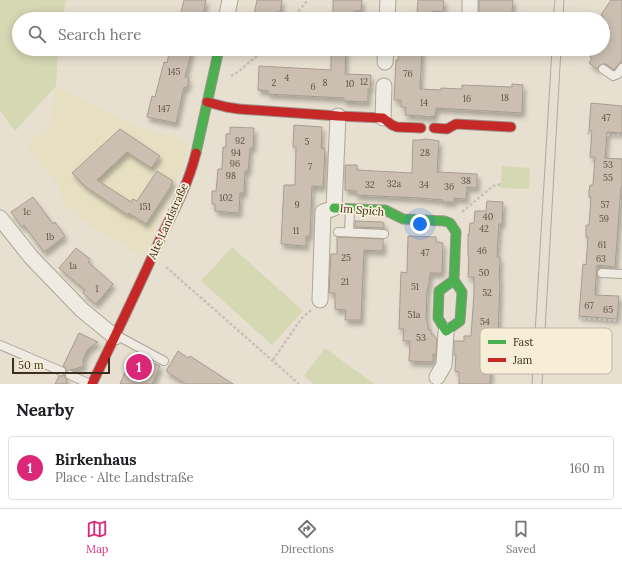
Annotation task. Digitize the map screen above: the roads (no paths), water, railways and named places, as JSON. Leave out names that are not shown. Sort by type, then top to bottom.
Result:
[{"type":"street","points":[[227,12],[230,0]]},
{"type":"street","points":[[387,12],[388,0]]},
{"type":"street","points":[[470,0],[470,12]]},
{"type":"street","name":"Alte Landstraße","points":[[91,384],[183,190],[194,160],[217,56]]},
{"type":"street","points":[[383,118],[384,86]]},
{"type":"street","points":[[207,102],[239,109],[383,118],[397,127],[421,128]]},
{"type":"street","name":"Im Spich","points":[[334,208],[338,116]]},
{"type":"street","points":[[434,128],[447,129],[456,124],[511,128]]},
{"type":"street","name":"Im Spich","points":[[320,300],[323,212],[334,208],[385,210],[403,219],[445,221],[450,223],[456,232],[454,280]]},
{"type":"street","points":[[0,218],[31,257],[82,310],[115,336]]},
{"type":"street","points":[[437,377],[444,365],[446,331],[438,318],[439,291],[454,280],[462,292],[460,321],[446,331]]},
{"type":"lane","points":[[603,69],[612,76],[618,74],[622,68]]},
{"type":"lane","points":[[349,232],[350,208]]},
{"type":"lane","points":[[338,232],[384,234]]},
{"type":"lane","points":[[602,272],[622,274]]},
{"type":"lane","points":[[115,336],[164,362]]},
{"type":"lane","points":[[0,345],[61,371]]},
{"type":"lane","points":[[70,375],[91,384]]},
{"type":"tram line","points":[[554,12],[555,0]]},
{"type":"tram line","points":[[563,12],[564,0]]},
{"type":"tram line","points":[[535,328],[552,56]]},
{"type":"tram line","points":[[545,328],[561,56]]},
{"type":"tram line","points":[[532,384],[533,374]]},
{"type":"tram line","points":[[542,384],[543,374]]},
{"type":"place","name":"Birkenhaus","points":[[139,367]]}]
